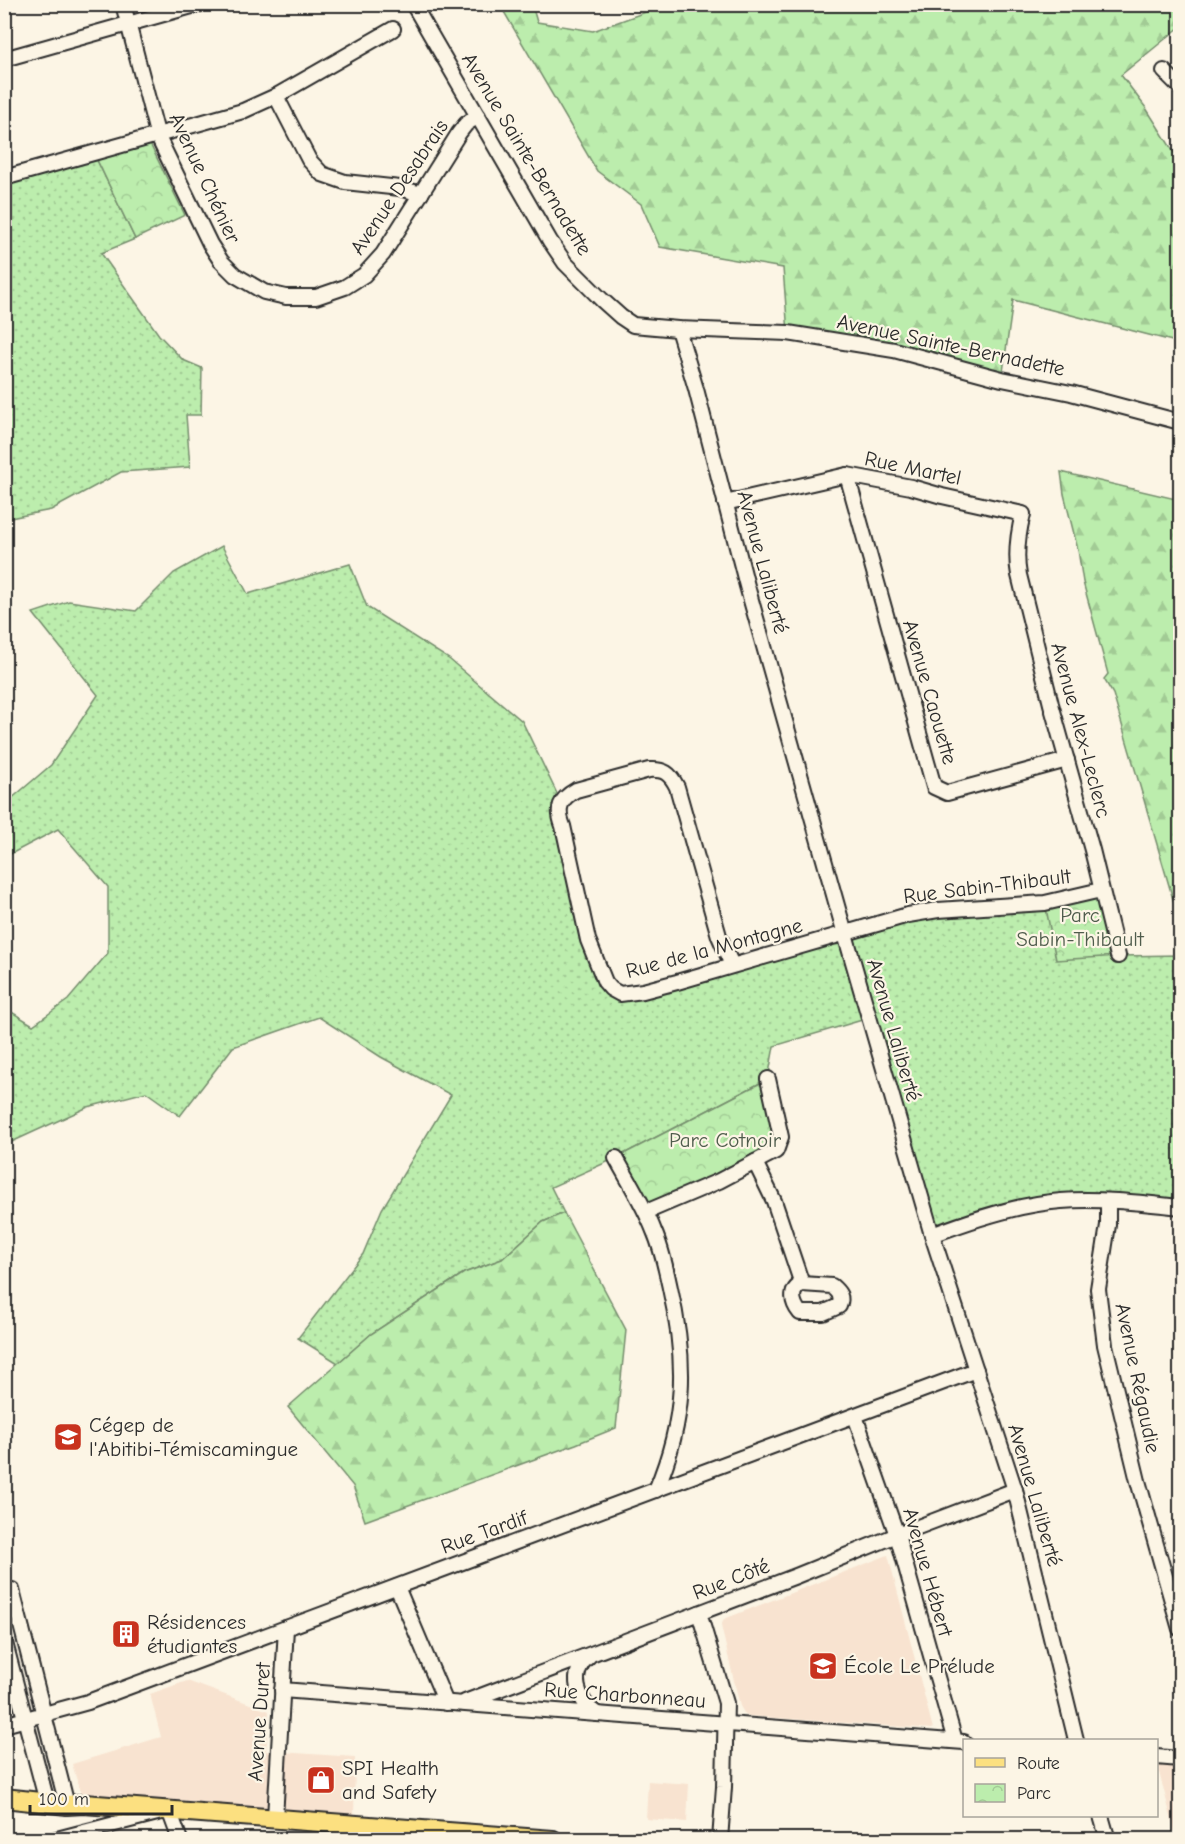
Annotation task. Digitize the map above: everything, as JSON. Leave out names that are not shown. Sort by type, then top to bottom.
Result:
[{"type":"main road","points":[[4,1798],[68,1805],[84,1804],[275,1818],[433,1835],[553,1839]]},
{"type":"street","name":"Avenue Chénier","points":[[123,4],[158,136],[210,244],[221,261],[235,275],[253,287],[286,297]]},
{"type":"street","points":[[4,59],[199,4]]},
{"type":"street","name":"Avenue Sainte-Bernadette","points":[[413,4],[550,241],[565,262],[602,300],[633,325],[788,333],[894,350],[1180,422]]},
{"type":"street","points":[[4,178],[243,111],[276,96],[393,29]]},
{"type":"street","points":[[1164,71],[1180,87]]},
{"type":"street","points":[[276,96],[309,160],[322,174],[345,182],[400,188],[421,194]]},
{"type":"street","name":"Avenue Desabrais","points":[[286,297],[306,298],[326,295],[364,275],[383,254],[459,133],[466,124],[478,116]]},
{"type":"street","name":"Avenue Laliberté","points":[[678,329],[844,934],[932,1235],[1015,1490],[1076,1739]]},
{"type":"street","name":"Rue Martel","points":[[725,503],[847,475],[910,487],[1023,514]]},
{"type":"street","name":"Avenue Caouette","points":[[847,475],[934,787],[947,793],[1066,760]]},
{"type":"street","name":"Avenue Alex-Leclerc","points":[[1023,514],[1017,542],[1017,567],[1118,956]]},
{"type":"street","name":"Rue de la Montagne","points":[[732,965],[719,936],[677,787],[670,774],[659,769],[649,770],[576,790],[566,795],[561,802],[559,815],[588,940],[598,969],[611,989],[621,994],[643,991],[844,934]]},
{"type":"street","name":"Rue Sabin-Thibault","points":[[844,934],[923,912],[1046,903],[1101,890]]},
{"type":"street","points":[[646,1212],[719,1180],[776,1150],[781,1137],[768,1079]]},
{"type":"street","points":[[616,1158],[656,1233],[676,1317],[682,1375],[677,1426],[669,1460],[656,1490]]},
{"type":"street","points":[[755,1162],[774,1201],[802,1284]]},
{"type":"street","points":[[932,1235],[969,1222],[1034,1205],[1060,1201],[1180,1207]]},
{"type":"street","name":"Avenue Régaudie","points":[[1108,1202],[1108,1225],[1098,1289],[1105,1345],[1138,1481],[1180,1629]]},
{"type":"street","name":"Rue Tardif","points":[[4,1725],[83,1704],[976,1370]]},
{"type":"street","name":"Avenue Hébert","points":[[855,1416],[897,1535],[960,1742]]},
{"type":"street","name":"Rue Côté","points":[[453,1703],[591,1654],[1015,1490]]},
{"type":"street","points":[[397,1587],[453,1703]]},
{"type":"street","points":[[8,1591],[68,1805]]},
{"type":"street","points":[[699,1613],[726,1702],[727,1724],[720,1839]]},
{"type":"street","name":"Avenue Duret","points":[[275,1818],[286,1628]]},
{"type":"street","points":[[4,1640],[47,1802]]},
{"type":"street","points":[[591,1654],[579,1667],[577,1680],[579,1694],[587,1708],[597,1714]]},
{"type":"street","name":"Rue Charbonneau","points":[[282,1690],[960,1742]]},
{"type":"street","points":[[1158,1757],[1180,1759]]},
{"type":"street","points":[[53,1839],[169,1810],[180,1839]]},
{"type":"street","points":[[1102,1817],[1108,1839]]},
{"type":"shaded area","name":"École Le Prélude","points":[[888,1555],[933,1729],[749,1716],[744,1713],[740,1706],[721,1626],[724,1619]]},
{"type":"shaded area","points":[[187,1681],[269,1711],[266,1751],[355,1757],[354,1823],[84,1804],[72,1764],[161,1737],[150,1694]]},
{"type":"shaded area","points":[[1158,1757],[1180,1759],[1180,1839],[1177,1839],[1158,1769]]},
{"type":"shaded area","points":[[648,1781],[689,1784],[687,1822],[646,1819]]},
{"type":"green space","points":[[500,5],[532,5],[537,22],[593,31],[665,5],[1180,5],[1180,27],[1121,75],[1146,108],[1180,162],[1180,343],[1013,300],[1002,379],[788,333],[783,268],[660,247],[641,204],[597,171]]},
{"type":"green space","points":[[149,142],[185,215],[135,239],[96,158]]},
{"type":"green space","points":[[96,158],[135,239],[101,253],[159,335],[183,360],[202,368],[201,415],[186,415],[190,467],[121,472],[51,510],[5,519],[5,185]]},
{"type":"green space","points":[[1061,472],[1180,500],[1180,923],[1113,694],[1104,679],[1108,674],[1083,582]]},
{"type":"green space","points":[[222,546],[248,594],[350,564],[367,607],[449,659],[522,721],[561,802],[598,969],[620,994],[886,921],[1045,903],[1118,956],[1180,955],[1180,1207],[1060,1201],[932,1235],[869,1018],[774,1046],[768,1079],[616,1158],[551,1187],[564,1213],[543,1222],[502,1259],[464,1273],[371,1334],[338,1363],[298,1338],[363,1254],[382,1209],[451,1095],[381,1057],[319,1017],[233,1047],[180,1116],[146,1092],[88,1107],[5,1145],[5,1008],[33,1025],[68,1000],[108,953],[108,887],[58,829],[5,857],[4,805],[51,765],[98,695],[33,613],[69,601],[136,611],[174,573]]},
{"type":"green space","name":"Parc Sabin-Thibault","points":[[1101,890],[1118,956],[1056,960],[1045,903]]},
{"type":"green space","name":"Parc Cotnoir","points":[[768,1079],[776,1151],[646,1212],[616,1158]]},
{"type":"green space","points":[[564,1213],[626,1330],[616,1428],[365,1521],[353,1486],[288,1407],[371,1334],[464,1273],[502,1259],[543,1222]]},
{"type":"place","name":"Cégep de l'Abitibi-Témiscamingue","points":[[68,1437]]},
{"type":"place","name":"Résidences étudiantes","points":[[126,1634]]},
{"type":"place","name":"École Le Prélude","points":[[823,1666]]},
{"type":"place","name":"SPI Health and Safety","points":[[321,1780]]}]
